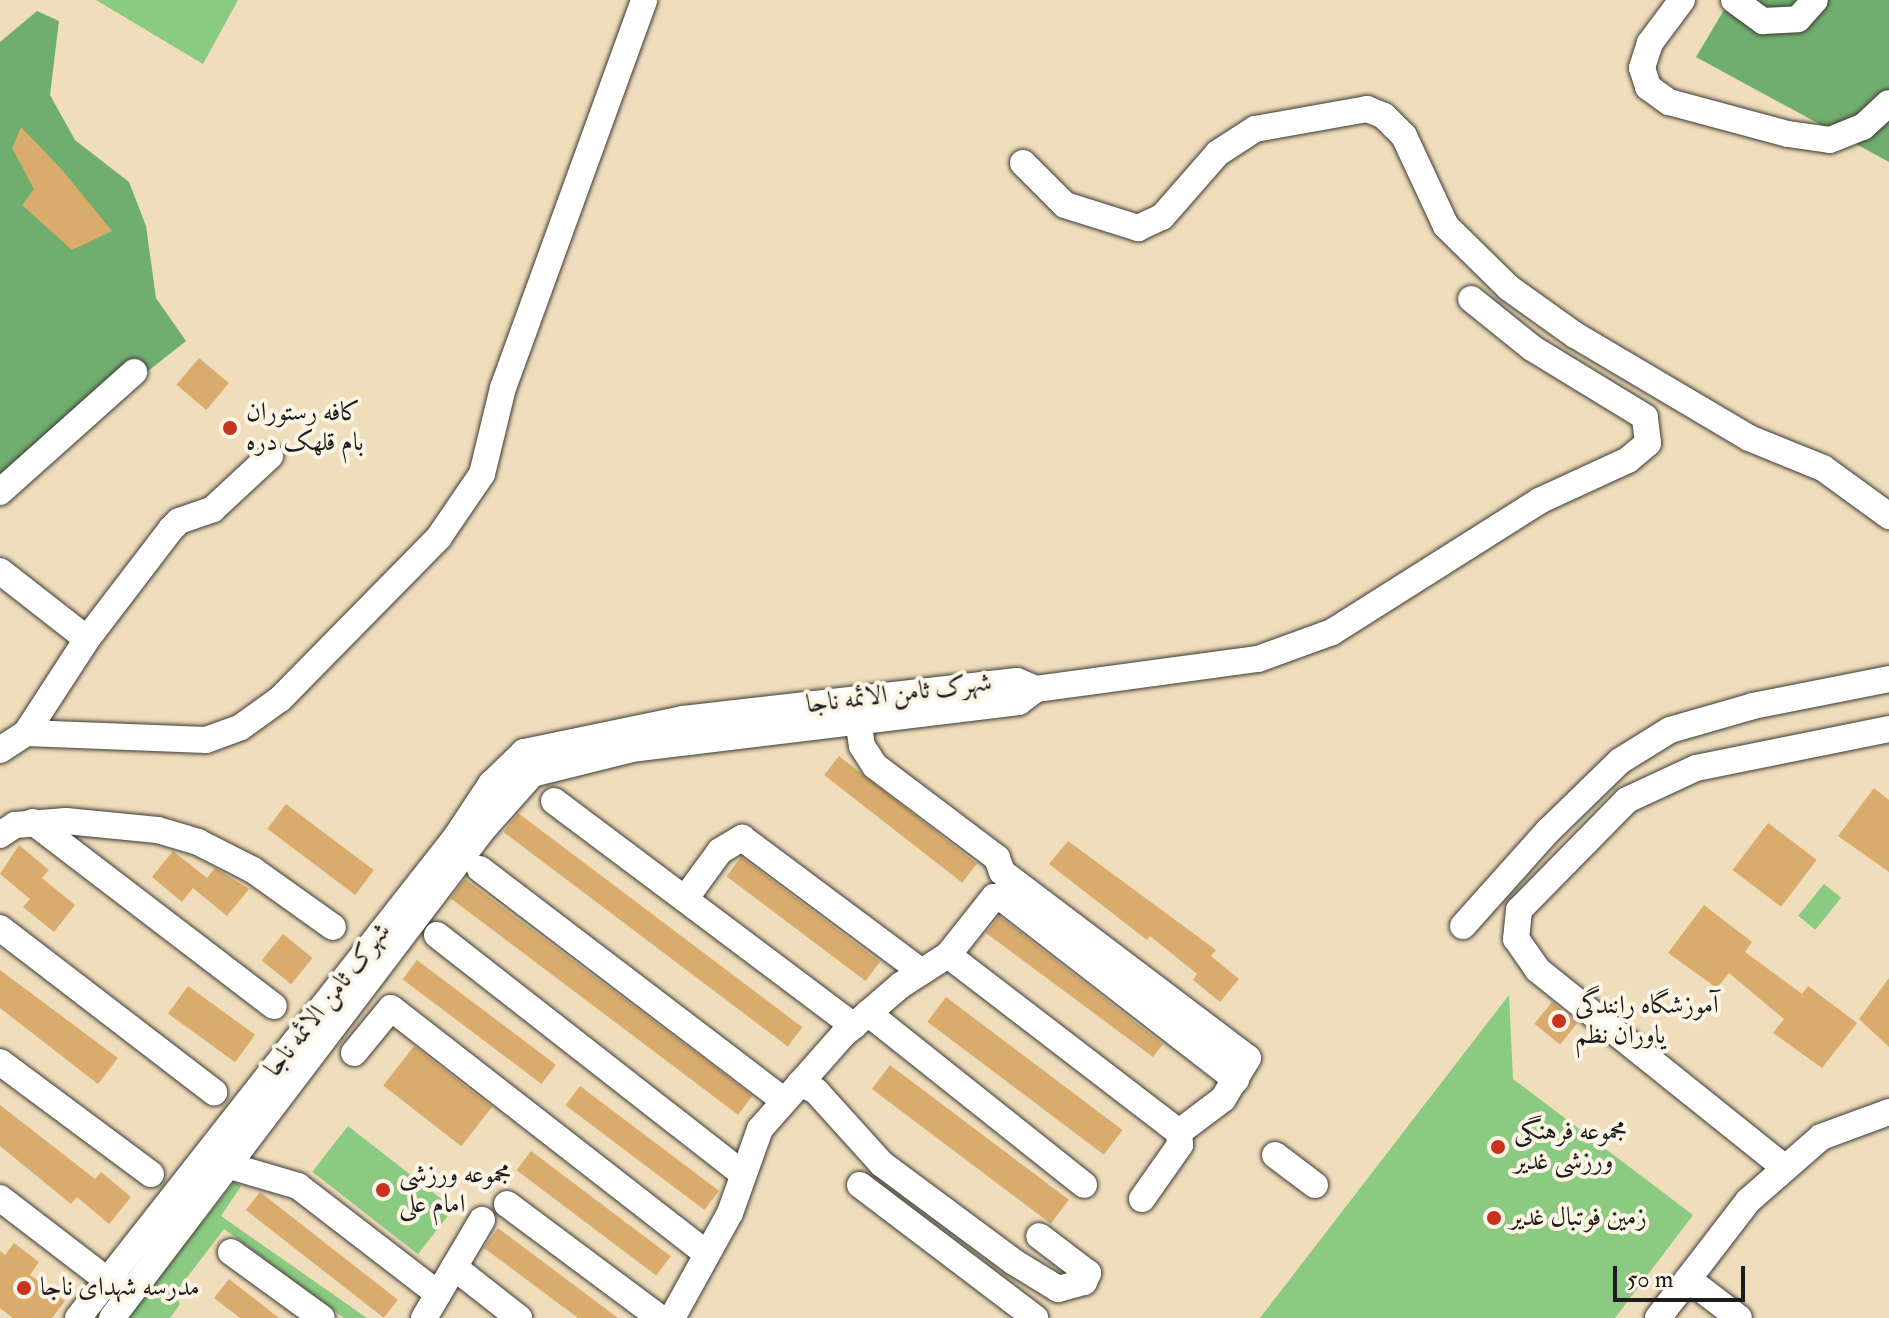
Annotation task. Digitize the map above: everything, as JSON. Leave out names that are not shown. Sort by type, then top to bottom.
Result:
[{"type":"street","points":[[26,733],[206,740],[241,727],[280,699],[439,537],[482,474],[503,388],[644,0]]},
{"type":"street","points":[[1682,0],[1650,43],[1642,68],[1648,87],[1669,102],[1788,134],[1830,140],[1863,127],[1889,103]]},
{"type":"street","points":[[1734,0],[1763,21],[1798,19],[1815,0]]},
{"type":"street","points":[[1023,163],[1065,205],[1138,228],[1162,217],[1218,153],[1255,129],[1367,109],[1384,116],[1404,136],[1446,226],[1509,288],[1575,335],[1749,438],[1823,468],[1889,516]]},
{"type":"street","name":"شهرک ثامن الائمه ناجا","points":[[78,1318],[328,1017],[469,834],[532,774],[622,741],[856,711],[1019,702],[1036,689],[1258,659],[1332,632],[1539,501],[1628,460],[1648,443],[1645,417],[1532,348],[1471,299]]},
{"type":"street","points":[[0,492],[134,372]]},
{"type":"street","points":[[0,750],[26,733],[87,639],[179,521],[213,509],[270,456]]},
{"type":"street","points":[[0,571],[87,639]]},
{"type":"street","points":[[1463,926],[1609,771],[1670,730],[1889,679]]},
{"type":"street","points":[[856,711],[862,746],[875,766],[997,858],[1002,872],[1248,1058],[1236,1080],[1202,1119],[1179,1132]]},
{"type":"street","points":[[1785,1168],[1538,970],[1516,939],[1519,910],[1627,800],[1696,768],[1889,729]]},
{"type":"street","points":[[554,801],[685,899],[861,1019],[1084,1185]]},
{"type":"street","points":[[33,822],[274,1006]]},
{"type":"street","points":[[0,835],[15,825],[33,822],[158,830],[198,842],[253,870],[333,927]]},
{"type":"street","points":[[685,899],[720,851],[742,838],[922,972]]},
{"type":"street","points":[[480,869],[792,1092],[816,1091],[882,1164],[1014,1262],[1058,1289],[1084,1282],[1088,1273],[1039,1236]]},
{"type":"street","points":[[672,1318],[730,1213],[760,1129],[861,1019],[948,955],[994,897],[1003,899],[1236,1080]]},
{"type":"street","points":[[0,928],[214,1092]]},
{"type":"street","points":[[437,935],[742,1173]]},
{"type":"street","points":[[948,955],[1179,1132],[1180,1145],[1142,1199]]},
{"type":"street","points":[[354,1053],[391,1008],[706,1253]]},
{"type":"street","name":"شهرک ثامن الائمه ناجا","points":[[112,1318],[230,1166],[328,1017]]},
{"type":"street","points":[[0,1062],[151,1174]]},
{"type":"street","points":[[1658,1318],[1748,1201],[1785,1168],[1821,1137],[1889,1112]]},
{"type":"street","points":[[1275,1155],[1315,1185]]},
{"type":"street","points":[[230,1166],[298,1186],[438,1294]]},
{"type":"street","points":[[860,1185],[1035,1318]]},
{"type":"street","points":[[0,1198],[128,1297]]},
{"type":"street","points":[[507,1204],[660,1318]]},
{"type":"street","points":[[424,1318],[482,1220]]},
{"type":"street","points":[[231,1252],[322,1318]]},
{"type":"street","points":[[454,1267],[519,1318]]},
{"type":"street","points":[[1688,1279],[1739,1318]]},
{"type":"green space","points":[[96,0],[238,0],[203,64]]},
{"type":"green space","points":[[1730,0],[1889,0],[1889,162],[1696,57]]},
{"type":"green space","points":[[37,11],[59,21],[50,95],[75,140],[129,182],[146,226],[156,298],[186,341],[0,488],[0,42]]},
{"type":"green space","points":[[1824,884],[1841,898],[1815,930],[1798,916]]},
{"type":"green space","name":"مجموعه فرهنگی ورزشی غدیر","points":[[1509,995],[1513,1079],[1693,1215],[1615,1318],[1260,1318]]},
{"type":"green space","name":"مجموعه ورزشی امام علی","points":[[348,1126],[454,1208],[418,1254],[312,1172]]},
{"type":"green space","points":[[234,1182],[241,1186],[221,1216],[367,1318],[344,1318],[224,1229],[175,1293],[180,1304],[170,1318],[127,1318]]},
{"type":"building","points":[[21,127],[63,171],[112,231],[72,250],[22,205],[34,189],[12,148]]},
{"type":"building","points":[[199,358],[229,383],[206,410],[177,385]]},
{"type":"building","points":[[839,756],[977,864],[962,883],[824,775]]},
{"type":"building","points":[[1874,788],[1889,800],[1889,872],[1838,836]]},
{"type":"building","points":[[286,804],[374,870],[355,895],[267,829]]},
{"type":"building","points":[[518,813],[802,1027],[788,1046],[504,832]]},
{"type":"building","points":[[1768,823],[1817,860],[1781,907],[1732,870]]},
{"type":"building","points":[[1068,841],[1216,950],[1211,956],[1239,979],[1220,1002],[1193,980],[1197,974],[1150,936],[1147,940],[1049,864]]},
{"type":"building","points":[[19,845],[49,870],[42,878],[75,905],[54,932],[23,907],[30,899],[0,874]]},
{"type":"building","points":[[173,851],[207,878],[215,868],[249,889],[227,916],[193,888],[182,902],[152,877]]},
{"type":"building","points":[[741,857],[880,962],[866,981],[727,876]]},
{"type":"building","points":[[465,879],[753,1096],[738,1115],[451,898]]},
{"type":"building","points":[[1704,905],[1752,942],[1745,952],[1802,994],[1808,986],[1857,1023],[1822,1068],[1773,1033],[1784,1019],[1729,973],[1717,988],[1668,953]]},
{"type":"building","points":[[999,916],[1163,1044],[1153,1057],[986,933]]},
{"type":"building","points":[[283,934],[313,958],[291,984],[262,960]]},
{"type":"building","points":[[417,960],[556,1065],[542,1084],[403,979]]},
{"type":"building","points":[[0,970],[118,1058],[98,1084],[0,1008]]},
{"type":"building","points":[[1889,978],[1889,1047],[1859,1019]]},
{"type":"building","points":[[188,986],[255,1035],[235,1062],[168,1014]]},
{"type":"building","points":[[946,997],[1122,1130],[1104,1155],[927,1022]]},
{"type":"building","name":"آموزشگاه رانندگی یاوران نظم","points":[[1552,1002],[1578,1023],[1560,1045],[1534,1024]]},
{"type":"building","points":[[414,1046],[492,1107],[461,1146],[383,1085]]},
{"type":"building","points":[[890,1065],[1069,1200],[1051,1224],[872,1089]]},
{"type":"building","points":[[580,1086],[719,1191],[705,1210],[566,1105]]},
{"type":"building","points":[[0,1105],[95,1179],[101,1172],[131,1197],[109,1224],[77,1197],[71,1204],[0,1146]]},
{"type":"building","points":[[531,1151],[671,1256],[656,1275],[517,1170]]},
{"type":"building","points":[[260,1192],[398,1300],[384,1318],[246,1210]]},
{"type":"building","points":[[498,1228],[618,1318],[578,1318],[484,1248]]},
{"type":"building","name":"مدرسه شهدای ناجا","points":[[14,1243],[39,1262],[30,1275],[65,1301],[52,1318],[13,1318],[0,1308],[0,1251],[5,1255]]},
{"type":"building","points":[[229,1279],[279,1318],[240,1318],[214,1298]]},
{"type":"place","name":"کافه رستوران بام قلهک دره","points":[[230,428]]},
{"type":"place","name":"آموزشگاه رانندگی یاوران نظم","points":[[1559,1021]]},
{"type":"place","name":"مجموعه فرهنگی ورزشی غدیر","points":[[1498,1147]]},
{"type":"place","name":"مجموعه ورزشی امام علی","points":[[383,1190]]},
{"type":"place","name":"زمین فوتبال غدیر","points":[[1494,1218]]},
{"type":"place","name":"مدرسه شهدای ناجا","points":[[24,1288]]}]
